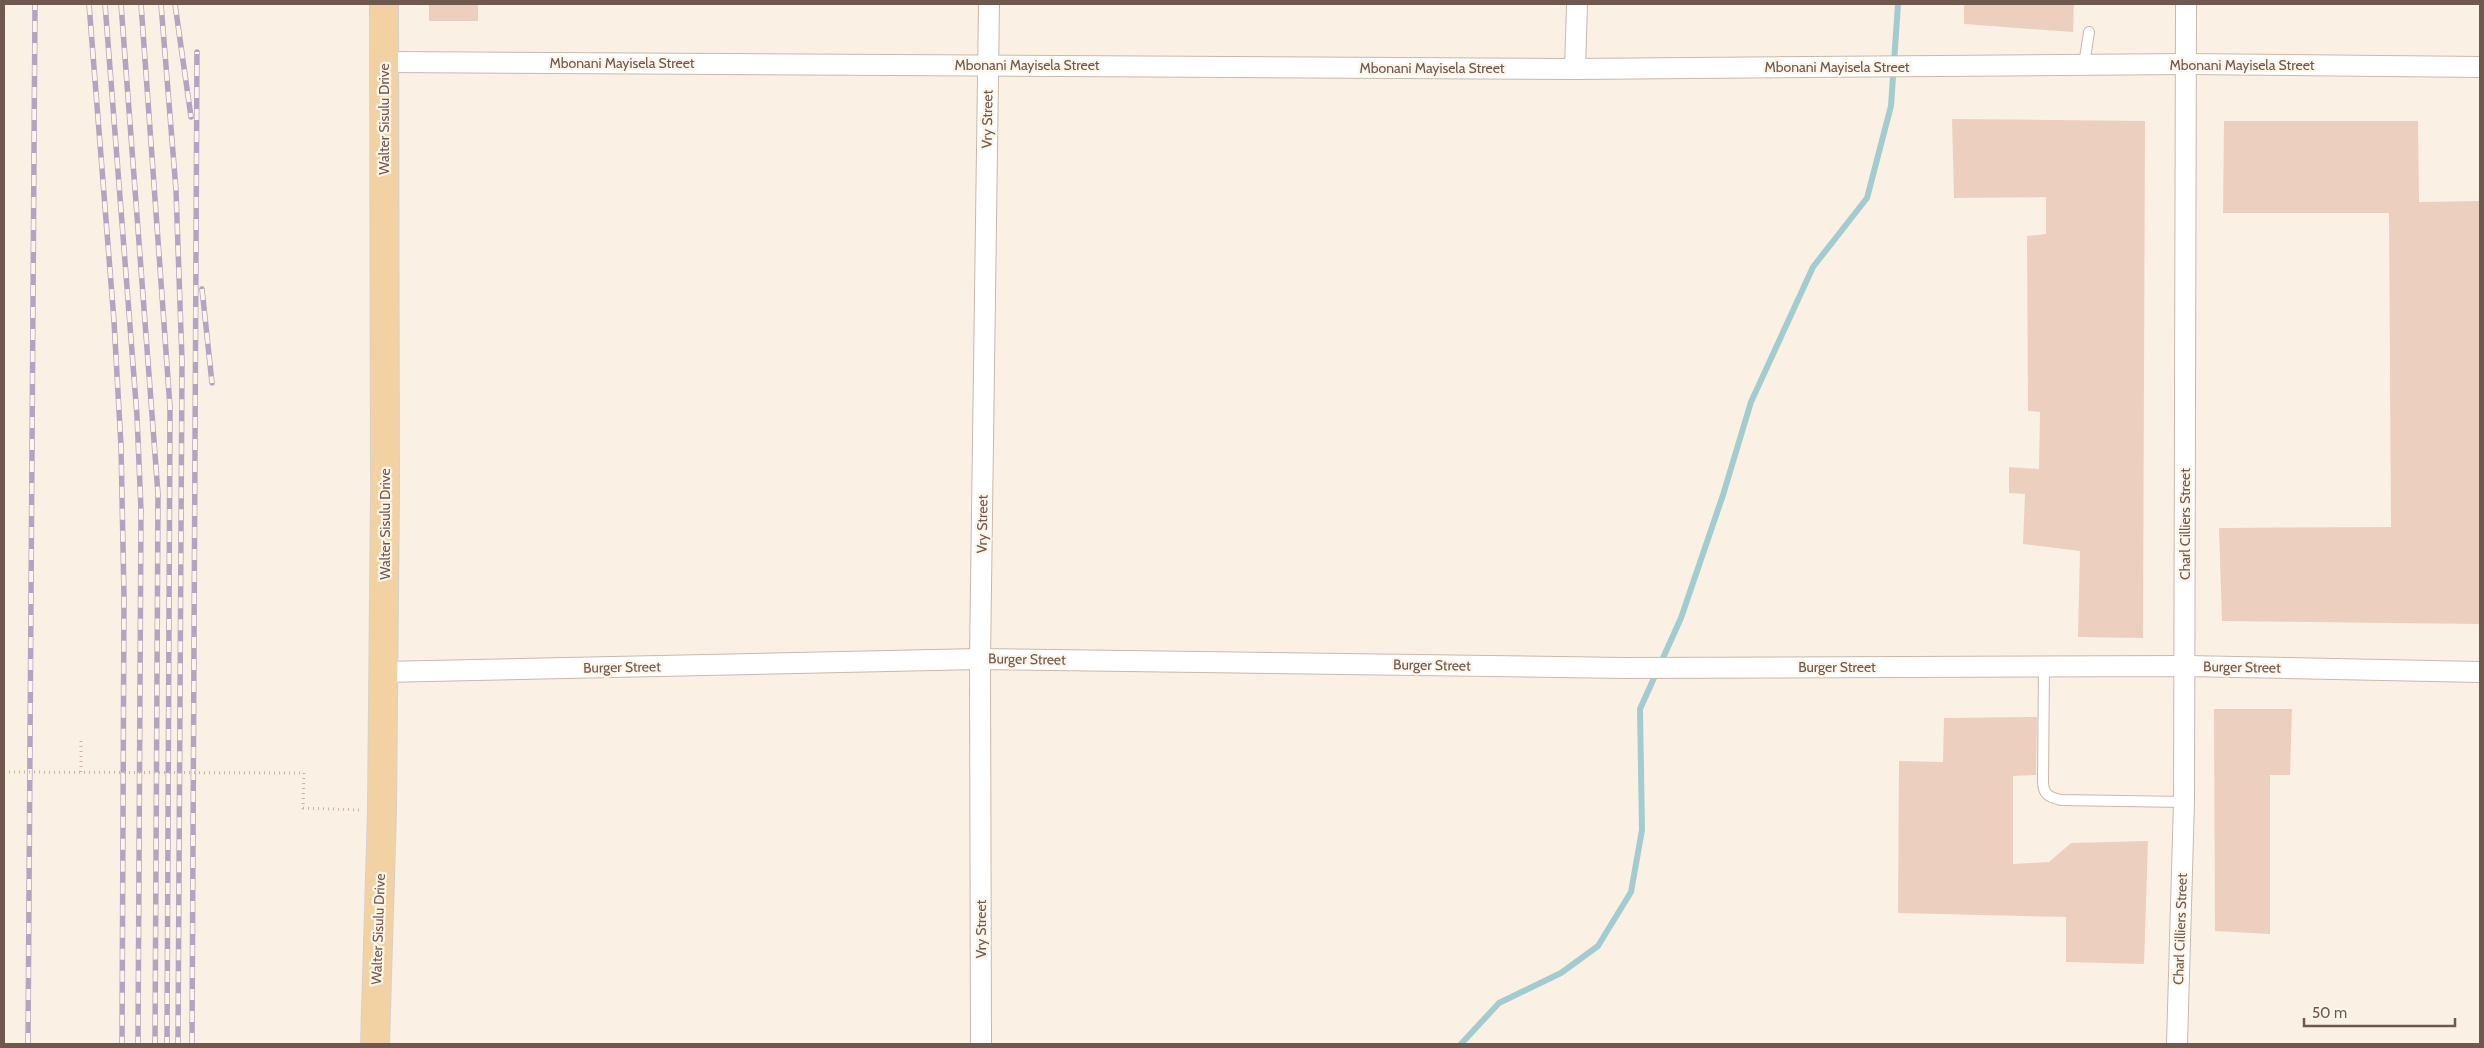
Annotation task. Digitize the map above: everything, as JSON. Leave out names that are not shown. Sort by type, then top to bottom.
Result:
[{"type":"main road","name":"Walter Sisulu Drive","points":[[375,1044],[384,672],[384,4]]},
{"type":"street","name":"Vry Street","points":[[981,1044],[980,659],[989,4]]},
{"type":"street","points":[[1575,69],[1577,4]]},
{"type":"street","name":"Charl Cilliers Street","points":[[2177,1044],[2184,802],[2186,4]]},
{"type":"street","name":"Mbonani Mayisela Street","points":[[384,62],[1575,69],[2186,64],[2480,66]]},
{"type":"street","name":"Burger Street","points":[[384,672],[980,659],[1625,668],[2044,665],[2185,666],[2480,672]]},
{"type":"lane","points":[[2084,65],[2089,32]]},
{"type":"lane","points":[[2044,665],[2042,781],[2043,791],[2049,797],[2060,800],[2184,802]]},
{"type":"path","points":[[80,772],[81,741]]},
{"type":"path","points":[[4,772],[304,773],[303,808],[345,809]]},
{"type":"building","points":[[429,4],[478,4],[478,21],[429,21]]},
{"type":"building","points":[[1964,4],[2074,4],[2073,32],[1964,24]]},
{"type":"building","points":[[1952,119],[2145,121],[2143,638],[2078,637],[2080,551],[2023,544],[2025,494],[2009,493],[2009,467],[2039,469],[2040,412],[2028,411],[2027,236],[2046,234],[2046,197],[1954,198]]},
{"type":"building","points":[[2224,121],[2418,121],[2419,202],[2480,201],[2479,624],[2222,621],[2219,528],[2391,527],[2389,213],[2223,213]]},
{"type":"building","points":[[2214,709],[2292,709],[2290,775],[2270,775],[2270,934],[2215,931]]},
{"type":"building","points":[[2037,717],[2036,775],[2013,776],[2013,864],[2049,862],[2071,843],[2148,841],[2144,964],[2066,962],[2066,917],[1898,913],[1899,761],[1943,762],[1944,718]]},
{"type":"waterway","points":[[1461,1044],[1499,1003],[1561,973],[1598,946],[1631,892],[1642,830],[1640,709],[1681,618],[1723,495],[1751,402],[1813,267],[1867,198],[1891,106],[1898,4]]},
{"type":"railway","points":[[28,1044],[35,4]]},
{"type":"railway","points":[[89,4],[114,321],[121,446],[124,596],[122,1044]]},
{"type":"railway","points":[[105,4],[137,416],[141,510],[138,1044]]},
{"type":"railway","points":[[121,4],[158,494],[155,1044]]},
{"type":"railway","points":[[141,4],[170,407],[167,1044]]},
{"type":"railway","points":[[161,4],[176,190],[182,361],[178,1044]]},
{"type":"railway","points":[[175,4],[191,117]]},
{"type":"railway","points":[[192,1044],[197,52]]},
{"type":"railway","points":[[202,289],[212,383]]}]
